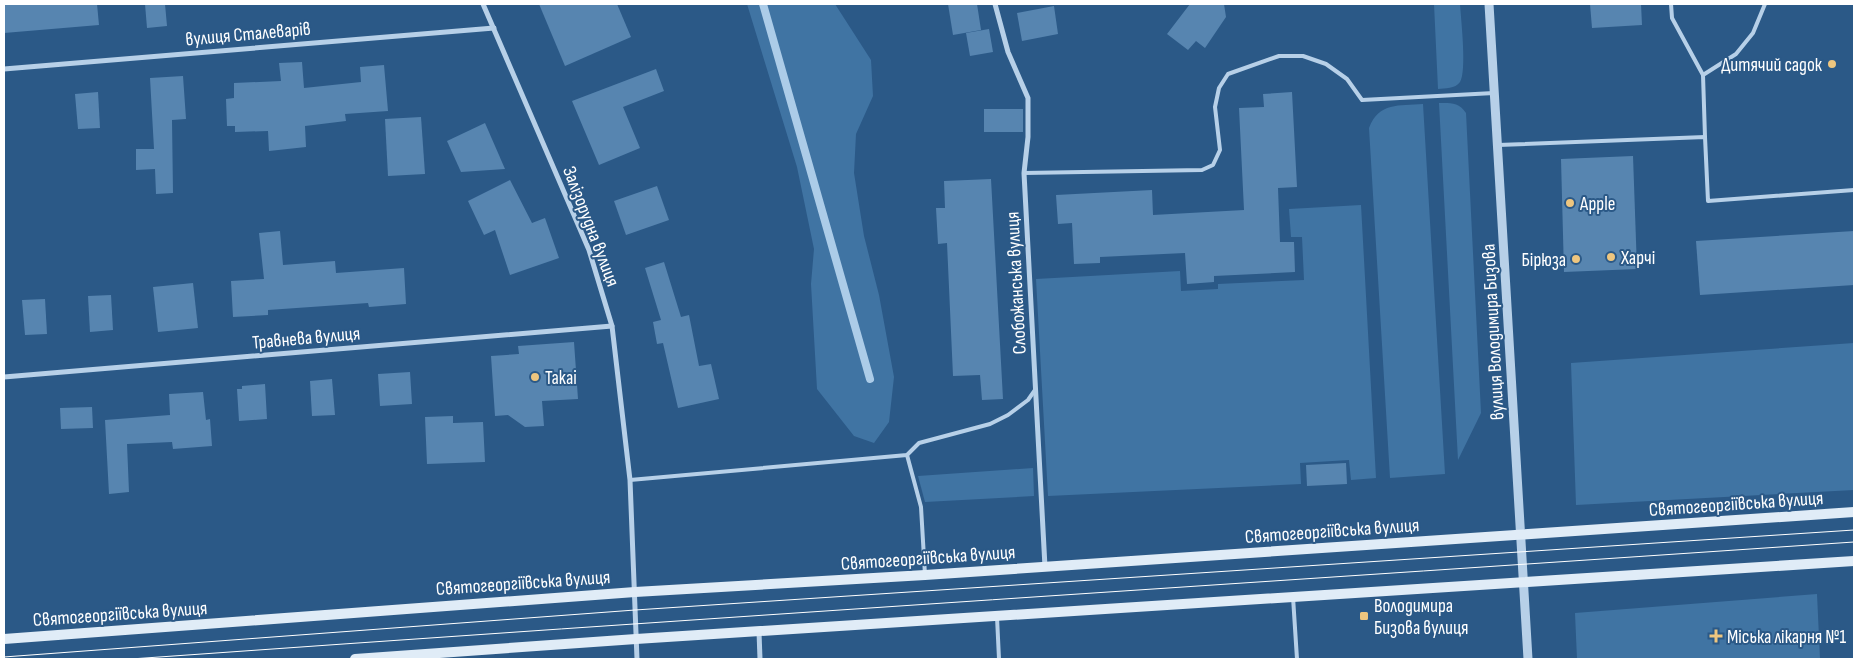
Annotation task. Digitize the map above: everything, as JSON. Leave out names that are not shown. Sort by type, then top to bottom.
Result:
[{"type":"main road","name":"Святогеоргіївська вулиця","points":[[4,639],[635,592],[925,575],[1854,512]]},
{"type":"main road","points":[[355,659],[636,639],[1854,561]]},
{"type":"street","name":"Залізорудна вулиця","points":[[483,4],[589,250],[612,326],[630,480],[637,659]]},
{"type":"street","name":"Слобожанська вулиця","points":[[995,4],[1008,52],[1028,98],[1028,137],[1024,173],[1045,567]]},
{"type":"street","name":"вулиця Володимира Бизова","points":[[1489,4],[1528,659]]},
{"type":"street","name":"вулиця Сталеварів","points":[[4,69],[494,28]]},
{"type":"street","name":"Травнева вулиця","points":[[4,377],[612,326]]},
{"type":"street","points":[[759,632],[760,659]]},
{"type":"lane","points":[[1671,4],[1672,18],[1703,76],[1708,201],[1854,190]]},
{"type":"lane","points":[[1703,76],[1736,54],[1754,32],[1765,4]]},
{"type":"lane","points":[[1024,173],[1202,170],[1213,164],[1220,150],[1215,107],[1219,88],[1228,74],[1279,56],[1303,56],[1326,64],[1347,79],[1362,100],[1494,93]]},
{"type":"lane","points":[[1497,145],[1705,137]]},
{"type":"lane","points":[[630,480],[907,455],[919,443],[990,424],[1015,410],[1028,400],[1035,390]]},
{"type":"lane","points":[[907,455],[921,508],[925,575]]},
{"type":"lane","points":[[1293,597],[1297,659]]},
{"type":"lane","points":[[997,617],[999,659]]},
{"type":"shaded area","points":[[747,4],[835,4],[871,60],[873,96],[856,134],[854,173],[864,236],[879,295],[894,377],[889,422],[874,443],[854,436],[817,389],[811,284],[814,249],[797,167]]},
{"type":"shaded area","points":[[1434,4],[1460,4],[1463,57],[1462,76],[1458,84],[1450,88],[1438,89]]},
{"type":"shaded area","points":[[1439,103],[1457,105],[1466,113],[1481,413],[1458,460]]},
{"type":"shaded area","points":[[1423,104],[1445,474],[1390,478],[1369,128],[1378,114],[1384,110],[1391,107]]},
{"type":"shaded area","points":[[1361,205],[1376,478],[1351,480],[1349,460],[1300,463],[1301,484],[1048,496],[1036,279],[1180,271],[1181,291],[1218,289],[1218,284],[1304,280],[1302,237],[1291,237],[1289,209]]},
{"type":"shaded area","points":[[1854,343],[1854,490],[1576,505],[1571,363]]},
{"type":"shaded area","points":[[1033,468],[1034,496],[925,502],[918,476]]},
{"type":"shaded area","name":"Міська лікарня №1","points":[[1817,594],[1820,659],[1577,659],[1575,613]]},
{"type":"building","points":[[4,4],[97,4],[99,25],[4,33]]},
{"type":"building","points":[[145,4],[165,4],[167,26],[147,28]]},
{"type":"building","points":[[539,4],[617,4],[631,37],[565,66]]},
{"type":"building","points":[[948,4],[977,4],[981,30],[953,35]]},
{"type":"building","points":[[1190,4],[1224,4],[1226,17],[1205,48],[1196,41],[1188,50],[1167,34]]},
{"type":"building","points":[[1590,4],[1641,4],[1642,25],[1592,28]]},
{"type":"building","points":[[1054,6],[1058,34],[1022,41],[1017,13]]},
{"type":"building","points":[[989,29],[993,52],[970,56],[966,33]]},
{"type":"building","points":[[302,62],[304,88],[361,82],[360,67],[384,65],[388,111],[345,114],[346,121],[305,126],[306,147],[269,151],[268,131],[235,132],[235,126],[227,126],[226,99],[234,98],[234,83],[281,81],[279,63]]},
{"type":"building","points":[[656,69],[664,91],[623,107],[640,148],[599,165],[572,101]]},
{"type":"building","points":[[183,76],[186,119],[172,120],[173,193],[156,194],[155,169],[136,170],[136,149],[154,149],[150,78]]},
{"type":"building","points":[[98,92],[100,128],[78,129],[75,94]]},
{"type":"building","points":[[1292,92],[1297,187],[1278,188],[1280,242],[1294,242],[1295,272],[1214,276],[1214,282],[1187,284],[1185,253],[1100,257],[1100,263],[1074,264],[1072,223],[1058,224],[1056,195],[1152,190],[1153,215],[1244,210],[1239,108],[1264,107],[1263,94]]},
{"type":"building","points":[[984,109],[1023,109],[1023,132],[984,132]]},
{"type":"building","points":[[421,117],[425,174],[388,176],[385,119]]},
{"type":"building","points":[[485,123],[505,169],[461,172],[447,141]]},
{"type":"building","points":[[1633,156],[1637,269],[1564,272],[1561,159]]},
{"type":"building","points":[[991,179],[1003,399],[982,400],[980,375],[953,376],[947,243],[938,244],[936,208],[945,208],[944,181]]},
{"type":"building","points":[[510,180],[532,223],[545,218],[559,258],[510,275],[495,230],[484,235],[468,201]]},
{"type":"building","points":[[657,186],[669,220],[626,235],[614,201]]},
{"type":"building","points":[[280,231],[283,265],[335,261],[336,273],[404,268],[406,304],[369,307],[368,303],[268,310],[268,315],[233,317],[231,281],[264,279],[259,233]]},
{"type":"building","points":[[1854,231],[1854,285],[1700,295],[1696,241]]},
{"type":"building","points":[[664,262],[681,317],[689,315],[699,366],[711,364],[719,399],[678,408],[663,343],[657,344],[653,322],[661,320],[645,268]]},
{"type":"building","points":[[193,283],[198,328],[158,332],[153,287]]},
{"type":"building","points":[[111,295],[113,330],[90,332],[88,296]]},
{"type":"building","points":[[45,299],[47,334],[25,335],[22,300]]},
{"type":"building","name":"Takai","points":[[574,342],[578,399],[542,401],[544,426],[525,427],[508,415],[495,416],[491,356],[519,354],[518,346]]},
{"type":"building","points":[[410,372],[412,404],[380,406],[378,374]]},
{"type":"building","points":[[332,379],[335,415],[312,416],[310,381]]},
{"type":"building","points":[[265,384],[267,419],[239,421],[237,389],[242,389],[242,386]]},
{"type":"building","points":[[203,392],[206,420],[210,419],[212,446],[173,449],[172,442],[127,444],[129,492],[109,494],[105,420],[170,415],[169,394]]},
{"type":"building","points":[[92,407],[93,428],[61,429],[60,408]]},
{"type":"building","points":[[453,416],[453,423],[483,422],[485,462],[427,464],[425,417]]},
{"type":"building","points":[[1346,463],[1347,484],[1307,486],[1306,465]]},
{"type":"waterway","points":[[763,4],[870,379]]},
{"type":"tram line","points":[[4,657],[635,610],[1854,530]]},
{"type":"tram line","points":[[131,659],[1854,542]]},
{"type":"place","name":"Дитячий садок","points":[[1832,64]]},
{"type":"place","name":"Apple","points":[[1570,203]]},
{"type":"place","name":"Харчі","points":[[1611,257]]},
{"type":"place","name":"Бірюза","points":[[1576,259]]},
{"type":"place","name":"Takai","points":[[535,377]]},
{"type":"place","name":"Володимира Бизова вулиця","points":[[1364,616]]},
{"type":"place","name":"Міська лікарня №1","points":[[1716,636]]}]
